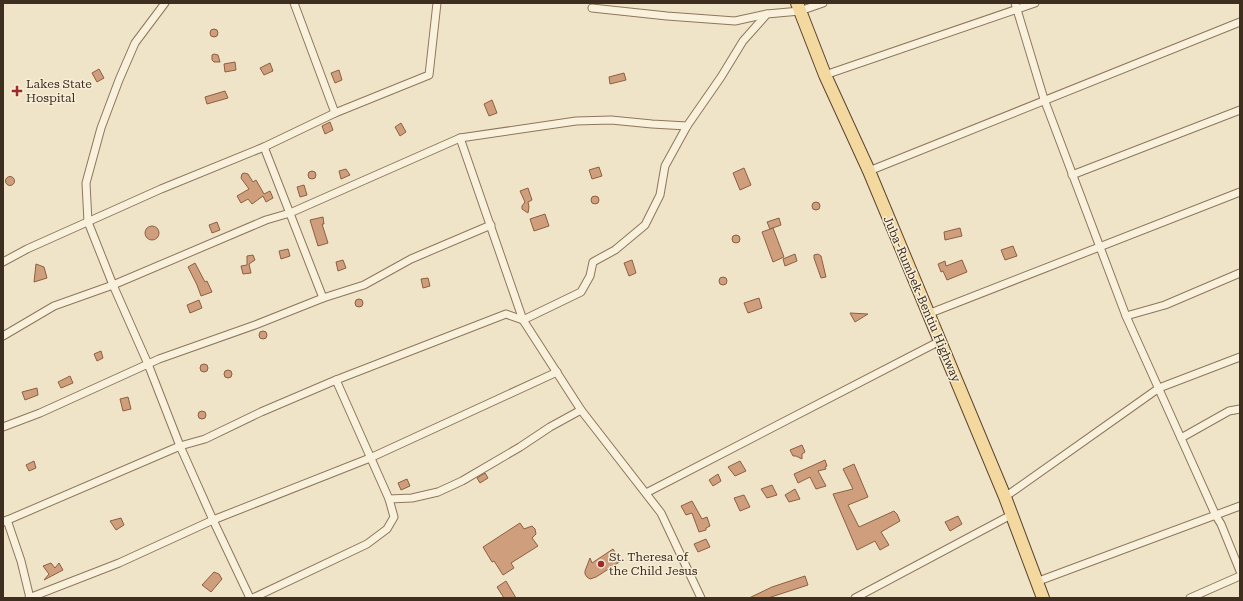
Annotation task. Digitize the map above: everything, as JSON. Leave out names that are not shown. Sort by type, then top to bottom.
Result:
[{"type":"main road","name":"Juba-Rumbek-Bentiu Highway","points":[[798,7],[825,75],[868,171],[1005,497],[1043,598]]},
{"type":"street","points":[[165,3],[134,44],[101,128],[86,183],[88,222],[113,285],[148,364],[180,446],[213,520],[252,598],[367,544],[387,529],[394,516],[389,500],[336,380]]},
{"type":"street","points":[[294,3],[335,113]]},
{"type":"street","points":[[3,262],[27,249],[161,189],[264,147],[335,113],[429,75],[437,3]]},
{"type":"street","points":[[592,8],[667,16],[735,20],[823,3]]},
{"type":"street","points":[[825,75],[1016,6],[1035,3]]},
{"type":"street","points":[[1016,6],[1044,100],[1126,316],[1216,516],[1221,524],[1240,571]]},
{"type":"street","points":[[556,372],[370,458],[213,520],[119,564],[30,598],[21,561],[5,521],[180,446],[205,439],[261,412],[336,380],[506,314],[523,320],[581,292],[590,276],[593,262],[615,250],[645,225],[660,195],[665,166],[687,126],[721,77],[743,41],[768,14]]},
{"type":"street","points":[[868,171],[1240,22]]},
{"type":"street","points":[[1072,175],[1240,110]]},
{"type":"street","points":[[3,336],[54,306],[113,285],[266,220],[290,213],[460,138],[576,121],[610,120],[687,126]]},
{"type":"street","points":[[460,138],[523,320],[581,410],[661,513],[701,598]]},
{"type":"street","points":[[264,147],[323,298]]},
{"type":"street","points":[[928,314],[1240,192]]},
{"type":"street","points":[[3,427],[40,413],[148,364],[323,298],[364,285],[411,259],[491,225]]},
{"type":"street","points":[[1126,316],[1165,305],[1240,273]]},
{"type":"street","points":[[646,493],[940,341]]},
{"type":"street","points":[[1005,497],[1159,388],[1240,357]]},
{"type":"street","points":[[1181,438],[1229,411],[1240,409]]},
{"type":"street","points":[[389,500],[412,498],[438,492],[462,482],[550,427],[581,410]]},
{"type":"street","points":[[1036,582],[1240,506]]},
{"type":"street","points":[[855,598],[1011,515]]},
{"type":"street","points":[[1190,598],[1240,576]]},
{"type":"building","points":[[214,29],[217,30],[217,36],[214,37],[211,36],[210,33],[211,30]]},
{"type":"building","points":[[212,55],[218,55],[220,62],[214,62],[212,60]]},
{"type":"building","points":[[235,62],[236,70],[225,72],[224,64]]},
{"type":"building","points":[[270,63],[273,71],[264,75],[260,68]]},
{"type":"building","points":[[99,69],[104,78],[97,82],[92,73]]},
{"type":"building","points":[[339,70],[342,80],[335,83],[331,73]]},
{"type":"building","points":[[624,73],[626,80],[610,84],[609,77]]},
{"type":"building","points":[[225,91],[228,98],[207,104],[205,97]]},
{"type":"building","points":[[492,100],[497,113],[489,116],[484,104]]},
{"type":"building","points":[[330,122],[333,130],[325,134],[322,126]]},
{"type":"building","points":[[401,123],[406,132],[400,136],[395,127]]},
{"type":"building","points":[[599,167],[602,176],[592,179],[589,170]]},
{"type":"building","points":[[744,168],[751,185],[740,190],[733,173]]},
{"type":"building","points":[[346,169],[350,175],[341,179],[339,171]]},
{"type":"building","points":[[312,171],[315,172],[315,178],[312,179],[309,178],[308,175],[309,172]]},
{"type":"building","points":[[242,174],[248,174],[253,182],[256,180],[264,194],[270,191],[273,198],[266,202],[263,196],[252,204],[248,199],[241,203],[237,196],[249,189],[241,178]]},
{"type":"building","points":[[10,176],[15,181],[10,186],[5,181]]},
{"type":"building","points":[[304,185],[307,195],[300,197],[297,187]]},
{"type":"building","points":[[528,188],[532,200],[528,202],[528,213],[522,209],[525,202],[520,191]]},
{"type":"building","points":[[595,196],[598,197],[598,203],[595,204],[592,203],[591,200],[592,197]]},
{"type":"building","points":[[816,202],[819,203],[819,209],[816,210],[813,209],[812,206],[813,203]]},
{"type":"building","points":[[545,214],[549,226],[534,231],[530,219]]},
{"type":"building","points":[[323,217],[324,224],[322,224],[328,243],[318,246],[310,220]]},
{"type":"building","points":[[779,218],[781,225],[770,229],[767,222]]},
{"type":"building","points":[[217,222],[220,230],[212,233],[209,225]]},
{"type":"building","points":[[152,226],[157,228],[159,233],[157,238],[152,240],[147,238],[145,233],[147,228]]},
{"type":"building","points":[[773,228],[784,257],[773,262],[762,232]]},
{"type":"building","points":[[960,228],[962,236],[945,240],[944,232]]},
{"type":"building","points":[[734,235],[738,235],[740,239],[738,243],[734,243],[732,241],[732,237]]},
{"type":"building","points":[[1013,246],[1017,256],[1005,260],[1001,250]]},
{"type":"building","points":[[288,249],[290,256],[281,259],[279,251]]},
{"type":"building","points":[[795,254],[797,261],[785,266],[783,259]]},
{"type":"building","points":[[818,254],[821,256],[826,277],[821,278],[814,258],[814,255]]},
{"type":"building","points":[[253,255],[255,260],[249,264],[251,273],[243,274],[241,266],[247,265],[247,256]]},
{"type":"building","points":[[343,260],[346,268],[338,271],[336,262]]},
{"type":"building","points":[[632,260],[636,273],[629,276],[624,263]]},
{"type":"building","points":[[962,260],[967,272],[947,280],[943,271],[941,272],[938,264],[945,261],[946,266]]},
{"type":"building","points":[[195,263],[205,282],[207,281],[212,292],[201,296],[188,267]]},
{"type":"building","points":[[36,264],[44,267],[47,278],[34,282]]},
{"type":"building","points":[[723,277],[726,278],[726,284],[723,285],[720,284],[719,281],[720,278]]},
{"type":"building","points":[[428,278],[430,286],[423,288],[421,279]]},
{"type":"building","points":[[759,298],[762,308],[748,313],[744,303]]},
{"type":"building","points":[[359,299],[362,300],[362,306],[359,307],[356,306],[355,303],[356,300]]},
{"type":"building","points":[[199,300],[202,308],[190,313],[187,305]]},
{"type":"building","points":[[850,313],[868,314],[855,322]]},
{"type":"building","points":[[263,331],[266,332],[266,338],[263,339],[260,338],[259,335],[260,332]]},
{"type":"building","points":[[101,351],[103,358],[97,361],[94,354]]},
{"type":"building","points":[[204,364],[207,365],[207,371],[204,372],[201,371],[200,368],[201,365]]},
{"type":"building","points":[[228,370],[231,371],[231,377],[228,378],[225,377],[224,374],[225,371]]},
{"type":"building","points":[[70,376],[73,383],[61,388],[58,382]]},
{"type":"building","points":[[37,388],[38,395],[25,400],[22,392]]},
{"type":"building","points":[[128,397],[131,409],[123,411],[120,399]]},
{"type":"building","points":[[202,411],[205,412],[205,418],[202,419],[199,418],[198,415],[199,412]]},
{"type":"building","points":[[802,445],[805,452],[802,454],[802,459],[793,456],[790,450]]},
{"type":"building","points":[[825,460],[827,466],[825,467],[826,469],[818,471],[826,486],[816,489],[810,477],[798,483],[794,474]]},
{"type":"building","points":[[34,461],[36,468],[29,471],[26,465]]},
{"type":"building","points":[[740,461],[746,471],[735,476],[728,467]]},
{"type":"building","points":[[854,464],[868,497],[848,505],[859,527],[894,511],[900,521],[881,532],[889,545],[880,550],[875,541],[857,550],[833,494],[853,489],[843,469]]},
{"type":"building","points":[[485,473],[488,478],[480,483],[477,478]]},
{"type":"building","points":[[718,474],[721,481],[713,486],[709,480]]},
{"type":"building","points":[[407,479],[410,486],[401,490],[398,483]]},
{"type":"building","points":[[772,485],[777,495],[767,498],[761,489]]},
{"type":"building","points":[[795,489],[800,499],[789,502],[785,495]]},
{"type":"building","points":[[744,495],[750,507],[740,511],[734,498]]},
{"type":"building","points":[[692,501],[702,519],[707,517],[710,526],[706,528],[706,530],[699,532],[692,513],[686,515],[681,506]]},
{"type":"building","points":[[958,516],[962,524],[950,531],[945,522]]},
{"type":"building","points":[[121,518],[124,525],[116,530],[110,521]]},
{"type":"building","points":[[520,523],[524,529],[532,526],[535,529],[536,534],[532,538],[538,546],[511,563],[514,568],[503,575],[494,561],[492,562],[483,547]]},
{"type":"building","points":[[706,539],[710,547],[698,552],[694,544]]},
{"type":"building","name":"St. Theresa of the Child Jesus","points":[[613,549],[621,561],[596,577],[590,579],[587,577],[585,571],[590,558],[592,563]]},
{"type":"building","points":[[51,563],[55,568],[59,563],[63,570],[44,580],[49,574],[43,566]]},
{"type":"building","points":[[214,572],[219,574],[222,579],[211,592],[202,585]]},
{"type":"building","points":[[805,576],[808,585],[768,598],[749,598],[772,587]]},
{"type":"building","points":[[506,581],[516,598],[504,598],[497,587]]},
{"type":"place","name":"Lakes State Hospital","points":[[17,91]]},
{"type":"place","name":"St. Theresa of the Child Jesus","points":[[601,564]]}]
